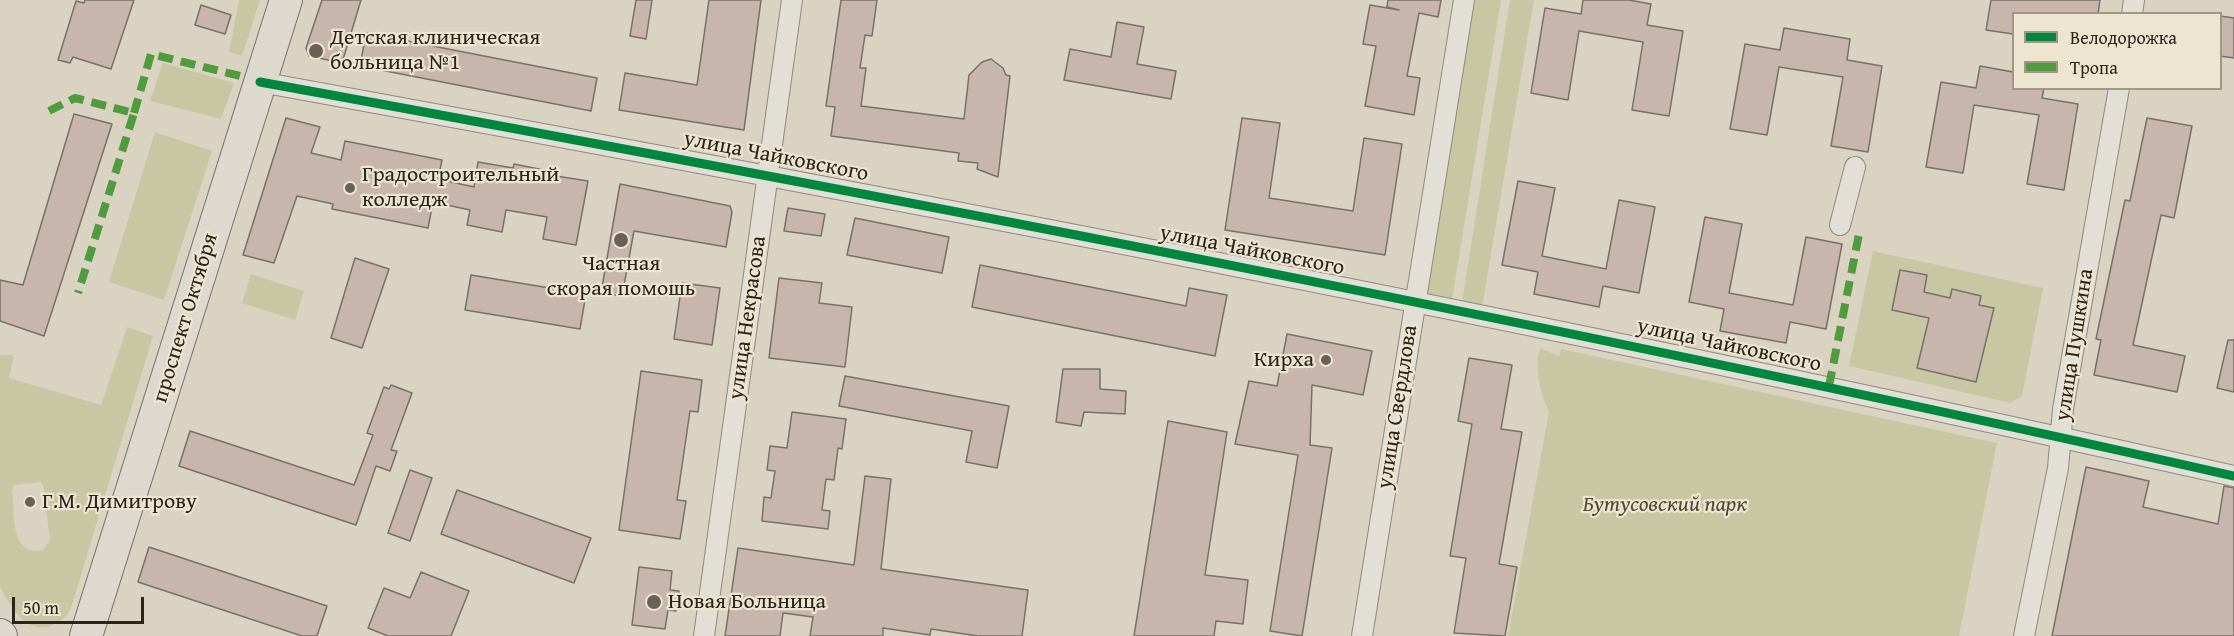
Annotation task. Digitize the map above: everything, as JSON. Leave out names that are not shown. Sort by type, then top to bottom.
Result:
[{"type":"main road","name":"проспект Октября","points":[[86,636],[286,0]]},
{"type":"street","name":"улица Некрасова","points":[[704,636],[792,0]]},
{"type":"street","name":"улица Свердлова","points":[[1362,636],[1464,0]]},
{"type":"street","name":"улица Чайковского","points":[[260,81],[768,175],[1415,302],[1829,386],[2234,476]]},
{"type":"street","name":"улица Пушкина","points":[[2024,636],[2058,468],[2065,398],[2119,90]]},
{"type":"street","points":[[1840,225],[1855,166]]},
{"type":"green space","points":[[239,0],[260,0],[242,56],[229,52]]},
{"type":"green space","points":[[1471,0],[1501,0],[1452,300],[1424,294]]},
{"type":"green space","points":[[1510,0],[1534,0],[1482,307],[1462,302]]},
{"type":"green space","points":[[163,63],[234,83],[221,119],[150,101]]},
{"type":"green space","points":[[155,132],[212,151],[164,300],[109,282]]},
{"type":"green space","points":[[1873,251],[2043,288],[2022,396],[2011,403],[1849,366]],"holes":[[[1900,270],[1927,275],[1919,316],[1892,310]],[[1953,289],[1981,296],[1979,305],[1994,309],[1976,382],[1917,368],[1934,295],[1950,298]]]},
{"type":"green space","points":[[251,274],[304,291],[295,320],[242,303]]},
{"type":"green space","points":[[127,327],[153,336],[72,605],[67,614],[57,623],[43,627],[35,626],[20,617],[0,587],[0,355],[14,355],[9,378],[101,405]],"holes":[[[40,482],[43,485],[50,540],[43,550],[32,551],[19,541],[14,522],[12,491],[14,485]]]},
{"type":"green space","name":"Бутусовский парк","points":[[1540,348],[1559,356],[1561,349],[1997,443],[1959,636],[1508,636],[1549,412],[1539,380]]},
{"type":"building","points":[[85,0],[134,0],[111,69],[73,57],[70,63],[58,60],[76,1],[84,3]]},
{"type":"building","points":[[322,0],[361,0],[342,63],[309,56],[306,48]]},
{"type":"building","points":[[636,0],[652,0],[646,39],[630,36]]},
{"type":"building","points":[[709,0],[761,0],[744,130],[619,110],[625,73],[697,85]]},
{"type":"building","points":[[841,0],[877,0],[872,36],[865,35],[860,68],[866,68],[861,106],[964,119],[969,75],[982,62],[991,59],[1003,68],[1006,75],[1010,76],[998,177],[977,169],[978,163],[958,161],[959,153],[831,136],[835,107],[826,106]]},
{"type":"building","points":[[1388,0],[1441,0],[1438,17],[1419,13],[1407,76],[1420,78],[1414,115],[1365,106],[1376,46],[1363,44],[1370,5],[1399,10],[1387,7]]},
{"type":"building","points":[[1583,0],[1629,0],[1651,4],[1647,25],[1683,31],[1669,116],[1632,110],[1643,42],[1579,31],[1568,100],[1531,93],[1545,8],[1581,14]]},
{"type":"building","points":[[1991,0],[2100,0],[2098,12],[2012,12],[2012,34],[1986,30]]},
{"type":"building","points":[[201,5],[231,15],[225,34],[195,25]]},
{"type":"building","points":[[2222,16],[2234,18],[2234,58],[2222,56]]},
{"type":"building","points":[[1117,22],[1144,27],[1137,64],[1176,71],[1171,99],[1064,80],[1070,49],[1111,57]]},
{"type":"building","points":[[1784,28],[1850,39],[1847,60],[1882,66],[1868,152],[1831,146],[1843,77],[1779,67],[1767,135],[1730,129],[1745,44],[1780,50]]},
{"type":"building","points":[[366,33],[597,78],[591,111],[360,66]]},
{"type":"building","points":[[1980,66],[2012,72],[2012,90],[2044,90],[2042,98],[2078,104],[2064,190],[2027,184],[2039,115],[1974,105],[1963,173],[1926,167],[1941,82],[1976,88]]},
{"type":"building","points":[[74,114],[112,124],[44,336],[0,321],[0,280],[23,285]]},
{"type":"building","name":"Градостроительный колледж","points":[[286,118],[320,127],[311,153],[341,160],[345,141],[442,160],[438,179],[474,187],[478,162],[513,168],[514,164],[544,170],[543,174],[588,181],[576,245],[543,239],[547,217],[506,210],[502,232],[467,225],[470,210],[433,202],[428,228],[332,209],[333,204],[297,196],[274,263],[243,255]]},
{"type":"building","points":[[1242,118],[1280,123],[1269,198],[1353,211],[1364,138],[1402,144],[1385,255],[1225,230]]},
{"type":"building","points":[[2147,118],[2192,126],[2174,218],[2161,215],[2133,345],[2185,356],[2177,392],[2094,375],[2101,340],[2096,339],[2125,200],[2130,201]]},
{"type":"building","points":[[1518,181],[1555,188],[1542,256],[1606,269],[1619,200],[1655,207],[1639,293],[1603,286],[1599,307],[1534,294],[1538,272],[1502,265]]},
{"type":"building","points":[[620,184],[730,206],[732,212],[726,247],[634,231],[622,296],[601,293]]},
{"type":"building","points":[[788,208],[825,214],[821,236],[784,231]]},
{"type":"building","points":[[1705,217],[1742,224],[1729,293],[1793,305],[1806,237],[1842,244],[1826,329],[1790,322],[1786,343],[1720,331],[1724,309],[1689,302]]},
{"type":"building","points":[[855,218],[949,237],[942,273],[847,255]]},
{"type":"building","points":[[355,258],[389,269],[362,348],[331,338]]},
{"type":"building","points":[[980,265],[1186,306],[1189,288],[1227,295],[1215,356],[972,307]]},
{"type":"building","points":[[1900,270],[1927,275],[1924,292],[1950,298],[1952,289],[1981,296],[1979,305],[1994,308],[1976,382],[1917,368],[1929,318],[1892,310]]},
{"type":"building","points":[[471,275],[586,294],[580,329],[465,310]]},
{"type":"building","points":[[779,278],[822,283],[819,303],[852,307],[845,367],[769,358]]},
{"type":"building","points":[[682,283],[720,288],[712,345],[674,339]]},
{"type":"building","points":[[1287,334],[1372,351],[1363,395],[1312,385],[1310,445],[1332,448],[1302,636],[1270,631],[1298,455],[1235,444],[1249,381],[1277,386]]},
{"type":"building","points":[[2228,340],[2234,340],[2234,392],[2217,388]]},
{"type":"building","points":[[1469,358],[1512,365],[1501,429],[1522,432],[1499,564],[1517,567],[1505,636],[1454,633],[1466,558],[1450,556],[1472,424],[1458,421]]},
{"type":"building","points":[[1063,369],[1100,369],[1100,389],[1126,391],[1125,414],[1084,412],[1081,426],[1056,422]]},
{"type":"building","points":[[641,371],[702,380],[698,412],[690,411],[677,500],[686,501],[680,539],[619,530]]},
{"type":"building","points":[[845,376],[1009,406],[997,468],[966,462],[972,431],[839,406]]},
{"type":"building","points":[[391,385],[412,393],[391,450],[397,451],[390,471],[376,466],[356,525],[179,466],[190,431],[354,485],[373,435],[367,433],[384,387],[389,389]]},
{"type":"building","points":[[792,412],[846,419],[842,449],[838,448],[834,480],[826,479],[822,510],[830,511],[828,529],[762,521],[764,497],[771,498],[775,471],[767,470],[770,446],[787,448]]},
{"type":"building","points":[[1168,421],[1227,432],[1205,575],[1248,580],[1243,624],[1216,621],[1214,636],[1134,636]]},
{"type":"building","points":[[2086,467],[2149,481],[2143,507],[2218,524],[2224,486],[2234,488],[2234,636],[2052,636]]},
{"type":"building","points":[[410,470],[432,478],[410,541],[388,533]]},
{"type":"building","points":[[865,476],[891,479],[881,569],[1028,590],[1022,636],[978,636],[931,629],[930,635],[883,628],[883,636],[810,636],[813,617],[783,613],[780,636],[725,636],[738,548],[854,565]]},
{"type":"building","points":[[457,490],[591,538],[574,583],[441,534]]},
{"type":"building","points":[[149,547],[327,606],[317,636],[302,636],[138,582]]},
{"type":"building","points":[[639,567],[672,571],[670,590],[679,591],[678,601],[676,611],[668,610],[665,629],[632,625]]},
{"type":"building","points":[[421,572],[469,591],[451,636],[388,636],[368,628],[384,588],[410,598]]},
{"type":"marked path","points":[[134,113],[151,54],[244,77]]},
{"type":"marked path","points":[[49,111],[75,98],[134,113],[78,293]]},
{"type":"marked path","points":[[1829,386],[1860,229]]},
{"type":"cycle path","points":[[260,82],[1002,221],[1496,318],[2234,476]]},
{"type":"place","name":"Детская клиническая больница №1","points":[[316,51]]},
{"type":"place","name":"Градостроительный колледж","points":[[350,188]]},
{"type":"place","name":"Частная скорая помошь","points":[[621,240]]},
{"type":"place","name":"Кирха","points":[[1326,360]]},
{"type":"place","name":"Г.М. Димитрову","points":[[30,502]]},
{"type":"place","name":"Новая Больница","points":[[654,602]]}]
